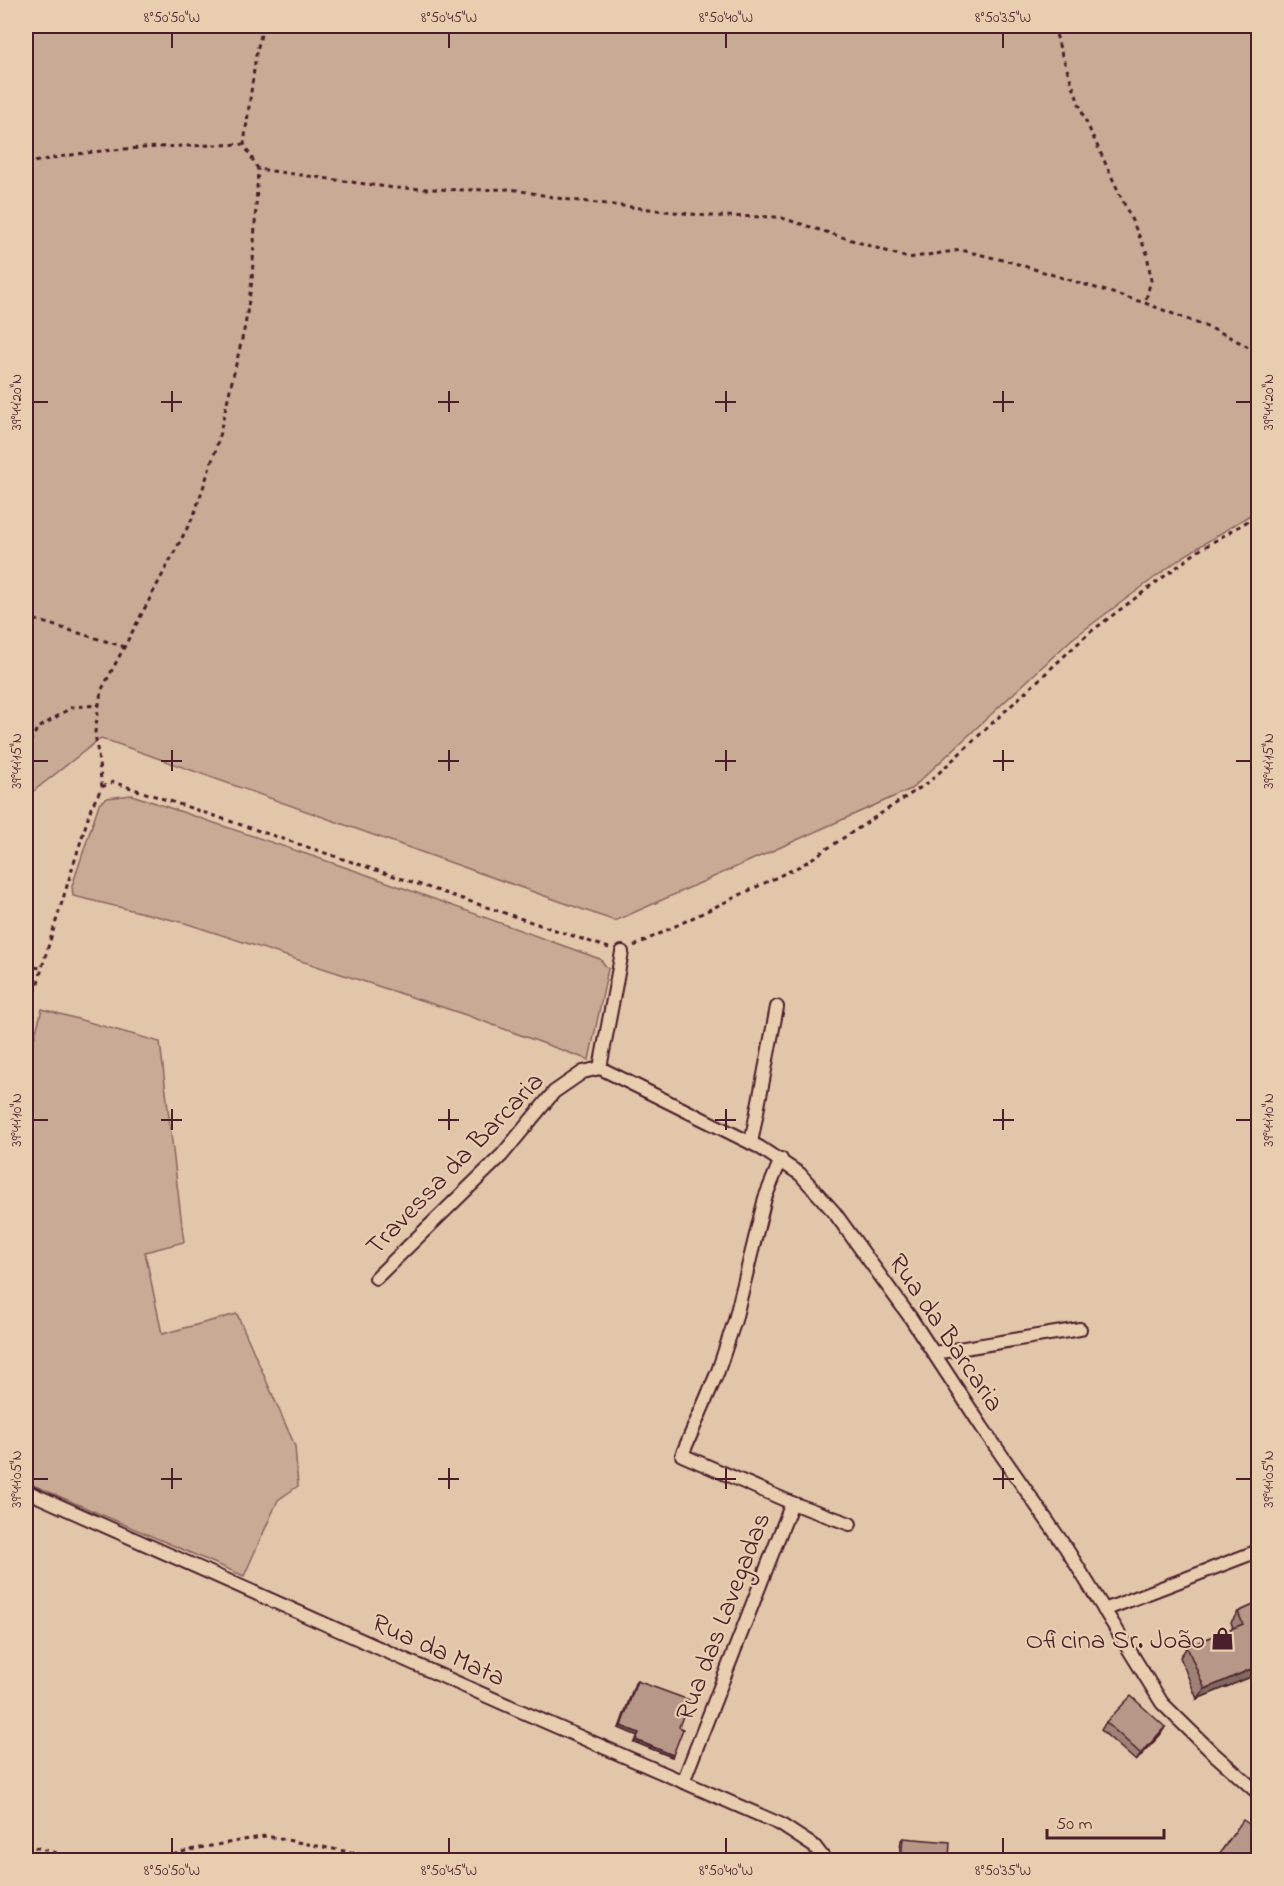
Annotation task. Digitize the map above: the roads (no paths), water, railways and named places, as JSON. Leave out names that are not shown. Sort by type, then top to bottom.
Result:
[{"type":"street","points":[[600,1068],[622,952]]},
{"type":"street","points":[[751,1143],[777,1007]]},
{"type":"street","name":"Rua da Barcaria","points":[[600,1068],[751,1143],[781,1159],[800,1174],[834,1212],[910,1317],[1066,1548],[1162,1703],[1258,1793]]},
{"type":"street","name":"Travessa da Barcaria","points":[[376,1278],[502,1155],[554,1092],[583,1072],[600,1068]]},
{"type":"street","name":"Rua das Lavegadas","points":[[683,1782],[792,1503],[682,1455],[718,1371],[735,1320],[765,1198],[781,1159]]},
{"type":"street","points":[[934,1353],[1080,1329]]},
{"type":"street","name":"Rua da Mata","points":[[26,1491],[505,1705],[780,1824],[815,1847],[825,1860]]},
{"type":"street","points":[[792,1503],[850,1524]]},
{"type":"street","points":[[1104,1610],[1258,1551]]},
{"type":"place","name":"Oficina Sr. João","points":[[1223,1639]]}]
